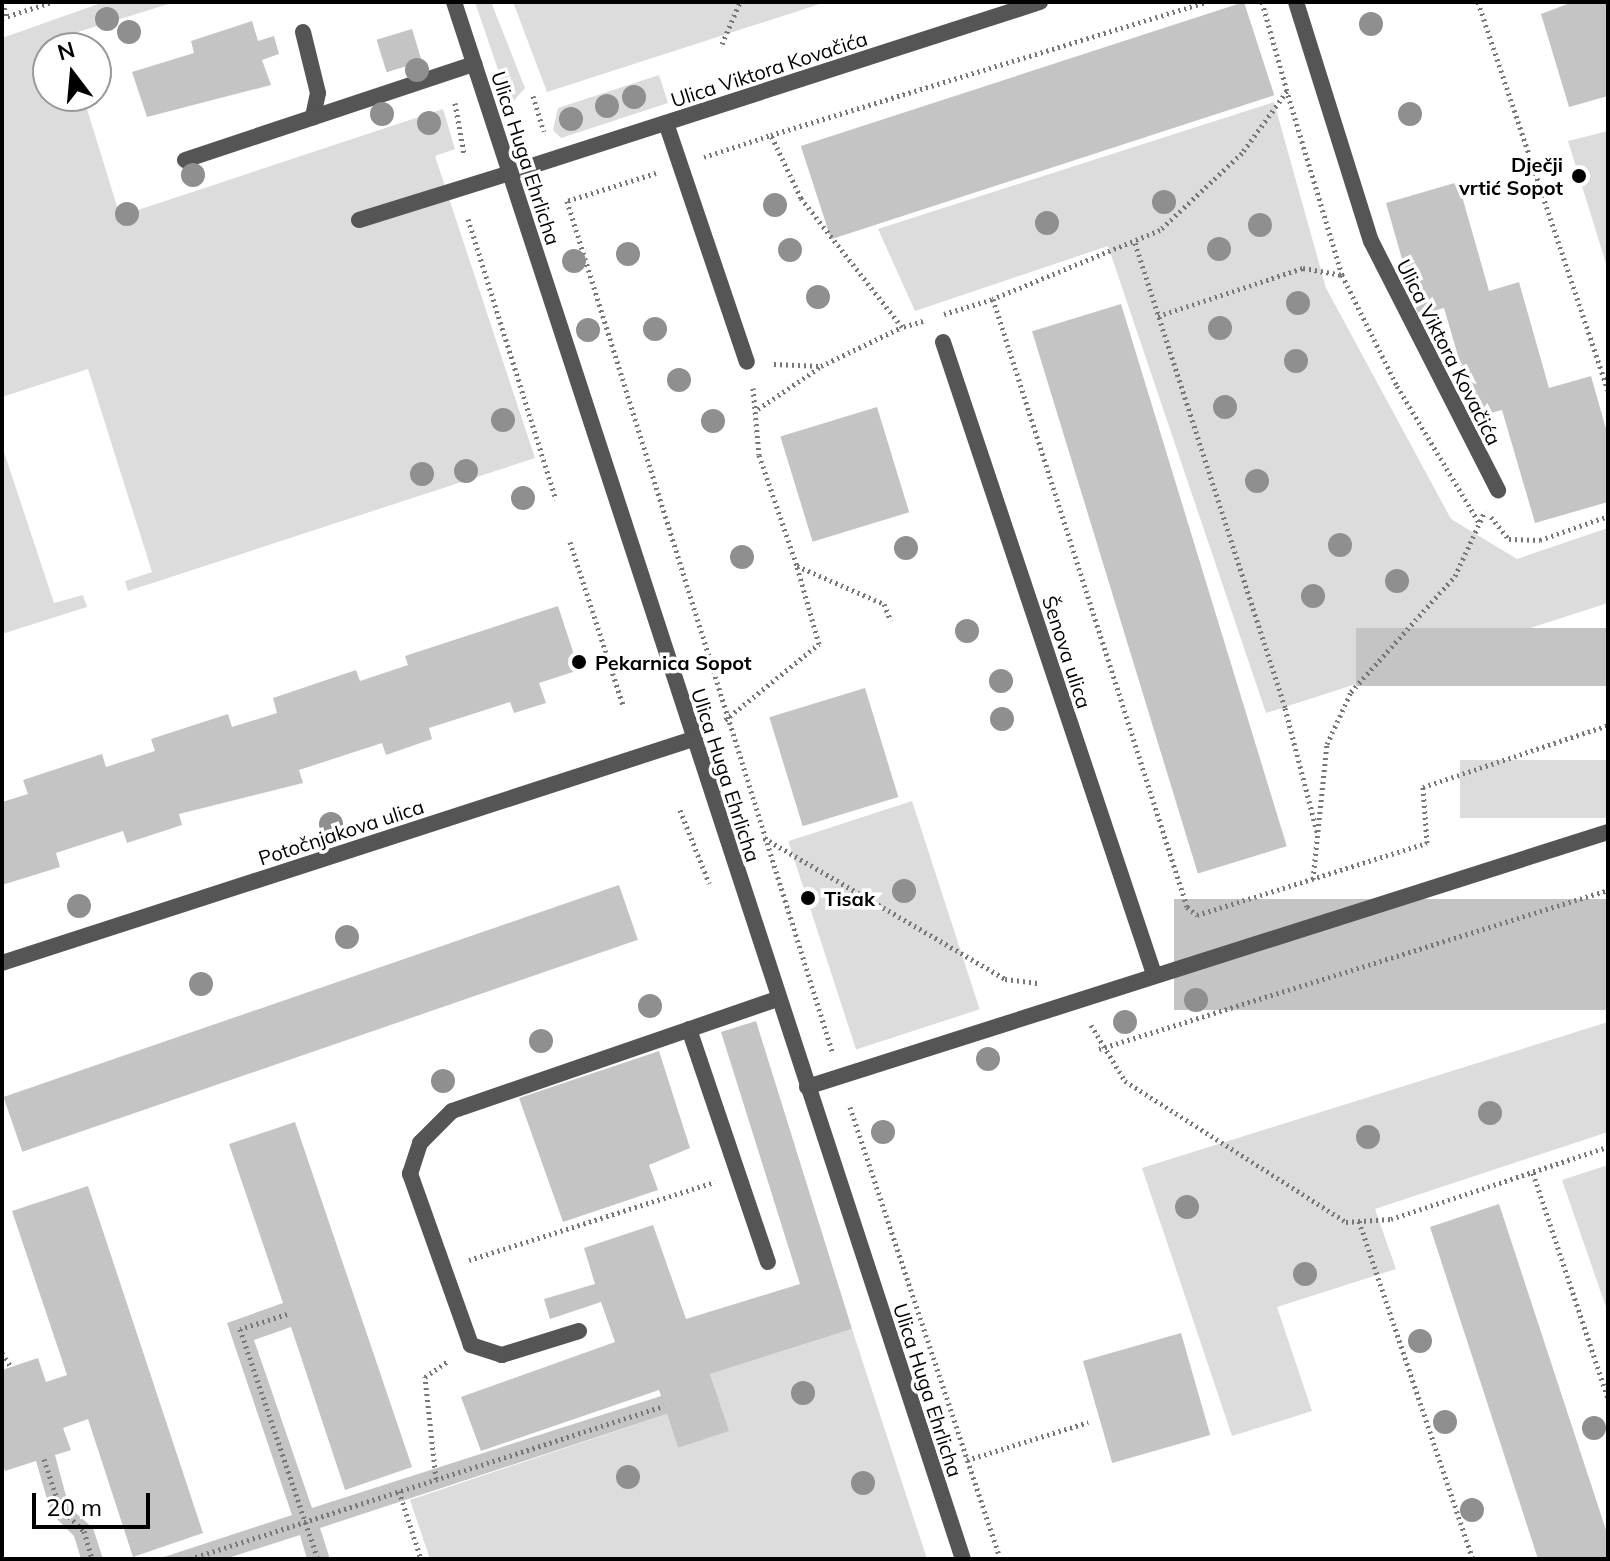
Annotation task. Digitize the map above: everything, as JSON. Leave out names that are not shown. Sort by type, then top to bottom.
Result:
[{"type":"street","name":"Ulica Huga Ehrlicha","points":[[454,2],[963,1559]]},
{"type":"street","name":"Ulica Viktora Kovačića","points":[[359,220],[1040,2]]},
{"type":"street","name":"Ulica Viktora Kovačića","points":[[1296,2],[1371,241],[1498,490]]},
{"type":"street","points":[[303,32],[318,93],[313,117]]},
{"type":"street","points":[[185,160],[474,64]]},
{"type":"street","points":[[666,123],[747,362]]},
{"type":"street","name":"Šenova ulica","points":[[943,342],[1154,974]]},
{"type":"street","name":"Potočnjakova ulica","points":[[2,963],[693,739]]},
{"type":"street","points":[[807,1087],[1154,974],[1608,832]]},
{"type":"street","points":[[579,1331],[502,1355],[471,1345],[410,1174],[420,1143],[452,1111],[778,999]]},
{"type":"street","points":[[689,1029],[768,1262]]},
{"type":"path","points":[[3,2],[4,17],[52,2]]},
{"type":"path","points":[[722,44],[740,2]]},
{"type":"path","points":[[902,327],[801,198],[771,135],[1207,2]]},
{"type":"path","points":[[1262,2],[1342,275],[1397,386],[1480,524]]},
{"type":"path","points":[[1478,2],[1608,390]]},
{"type":"path","points":[[758,409],[821,366],[902,327],[993,299],[1135,243],[1160,230],[1242,153],[1287,91]]},
{"type":"path","points":[[533,96],[544,131]]},
{"type":"path","points":[[567,201],[725,720],[832,1051]]},
{"type":"path","points":[[468,219],[556,499]]},
{"type":"path","points":[[1135,243],[1285,708],[1318,836]]},
{"type":"path","points":[[1158,316],[1303,268],[1342,275]]},
{"type":"path","points":[[993,299],[1187,907],[1197,915],[1427,843],[1423,787],[1608,725]]},
{"type":"path","points":[[725,720],[819,644],[797,566],[759,455],[758,409],[747,362],[821,366]]},
{"type":"path","points":[[1313,879],[1327,744],[1351,692],[1455,576],[1498,490]]},
{"type":"path","points":[[1486,510],[1509,539],[1540,540],[1608,516]]},
{"type":"path","points":[[570,542],[623,705]]},
{"type":"path","points":[[797,566],[884,604],[891,621]]},
{"type":"path","points":[[764,838],[1005,979],[1045,983]]},
{"type":"path","points":[[1099,1049],[1608,890]]},
{"type":"path","points":[[1082,998],[1099,1049],[1125,1081],[1346,1222],[1391,1219],[1608,1147]]},
{"type":"path","points":[[850,1107],[1000,1559]]},
{"type":"path","points":[[1533,1173],[1608,1398]]},
{"type":"path","points":[[443,1268],[739,1175]]},
{"type":"path","points":[[1359,1221],[1473,1559]]},
{"type":"path","points":[[287,1314],[240,1329],[318,1559]]},
{"type":"path","points":[[436,1479],[425,1377],[471,1345]]},
{"type":"path","points":[[2,1353],[11,1367]]},
{"type":"path","points":[[190,1559],[664,1406]]},
{"type":"path","points":[[967,1460],[1088,1422]]},
{"type":"path","points":[[44,1459],[60,1508],[84,1531],[92,1559]]},
{"type":"path","points":[[399,1491],[421,1559]]},
{"type":"shaded area","points":[[104,2],[175,2],[78,32],[32,32],[32,112],[88,112],[120,216],[443,109],[455,149],[435,156],[535,458],[128,591],[125,581],[152,572],[88,369],[2,397],[2,38]]},
{"type":"shaded area","points":[[475,2],[491,2],[525,88],[510,105]]},
{"type":"shaded area","points":[[513,2],[826,2],[547,92]]},
{"type":"shaded area","points":[[659,75],[668,103],[561,138],[553,130],[558,108]]},
{"type":"shaded area","points":[[1274,102],[1326,288],[1451,519],[1517,559],[1608,528],[1608,603],[1266,713],[1108,246],[915,311],[878,229]]},
{"type":"shaded area","points":[[1608,131],[1608,270],[1568,141]]},
{"type":"shaded area","points":[[2,446],[54,603],[83,595],[87,607],[2,634]]},
{"type":"shaded area","points":[[1460,760],[1608,760],[1608,818],[1460,818]]},
{"type":"shaded area","points":[[912,801],[980,1009],[856,1049],[788,841]]},
{"type":"shaded area","points":[[1608,1022],[1608,1132],[1375,1209],[1396,1269],[1277,1307],[1312,1411],[1232,1436],[1142,1168]]},
{"type":"shaded area","points":[[1608,1165],[1608,1313],[1562,1180]]},
{"type":"shaded area","points":[[852,1329],[927,1559],[430,1559],[410,1500],[667,1414],[678,1448],[728,1431],[710,1374]]},
{"type":"building","points":[[1244,2],[1274,95],[831,239],[801,146]]},
{"type":"building","points":[[1573,2],[1608,2],[1608,96],[1569,107],[1541,14]]},
{"type":"building","points":[[252,21],[258,41],[274,36],[279,54],[262,60],[271,85],[147,117],[132,72],[194,53],[191,41]]},
{"type":"building","points":[[412,29],[422,62],[387,72],[377,40]]},
{"type":"building","points":[[1458,182],[1489,291],[1519,282],[1549,388],[1591,376],[1608,436],[1608,502],[1535,523],[1502,410],[1476,417],[1444,308],[1418,315],[1386,203]]},
{"type":"building","points":[[1121,304],[1287,846],[1198,873],[1032,331]]},
{"type":"building","points":[[877,407],[909,512],[813,542],[780,437]]},
{"type":"building","points":[[558,606],[579,670],[539,683],[546,703],[514,713],[510,702],[429,728],[432,739],[386,755],[382,743],[299,770],[303,783],[179,814],[182,825],[127,843],[123,831],[56,853],[60,867],[2,885],[2,802],[28,794],[23,780],[102,754],[106,767],[155,751],[151,739],[228,714],[232,727],[277,713],[273,698],[356,670],[360,681],[408,665],[405,656]]},
{"type":"building","points":[[1356,628],[1608,628],[1608,686],[1356,686]]},
{"type":"building","points":[[865,688],[898,797],[803,826],[769,717]]},
{"type":"building","points":[[619,885],[638,940],[22,1152],[3,1097]]},
{"type":"building","points":[[1174,899],[1608,899],[1608,1010],[1174,1010]]},
{"type":"building","points":[[756,1021],[852,1329],[710,1374],[729,1431],[678,1448],[667,1414],[320,1528],[330,1559],[307,1559],[300,1535],[225,1559],[158,1559],[292,1515],[227,1323],[283,1303],[229,1144],[295,1122],[412,1467],[345,1490],[291,1327],[254,1340],[312,1508],[661,1396],[659,1390],[481,1451],[461,1397],[615,1342],[601,1302],[550,1319],[544,1299],[595,1284],[584,1248],[653,1225],[686,1319],[800,1284],[721,1032]]},
{"type":"building","points":[[659,1051],[690,1148],[649,1165],[658,1190],[563,1222],[519,1098]]},
{"type":"building","points":[[88,1186],[203,1533],[133,1557],[88,1419],[63,1428],[71,1450],[55,1455],[69,1507],[93,1528],[103,1559],[81,1559],[74,1536],[51,1513],[36,1461],[5,1471],[2,1461],[2,1370],[38,1358],[46,1382],[67,1375],[12,1211]]},
{"type":"building","points":[[1499,1204],[1608,1536],[1608,1559],[1538,1559],[1430,1227]]},
{"type":"building","points":[[1181,1333],[1210,1435],[1112,1463],[1083,1361]]},
{"type":"place","name":"Dječji vrtić Sopot","points":[[1579,176]]},
{"type":"place","name":"Pekarnica Sopot","points":[[579,662]]},
{"type":"place","name":"Tisak","points":[[808,898]]}]
